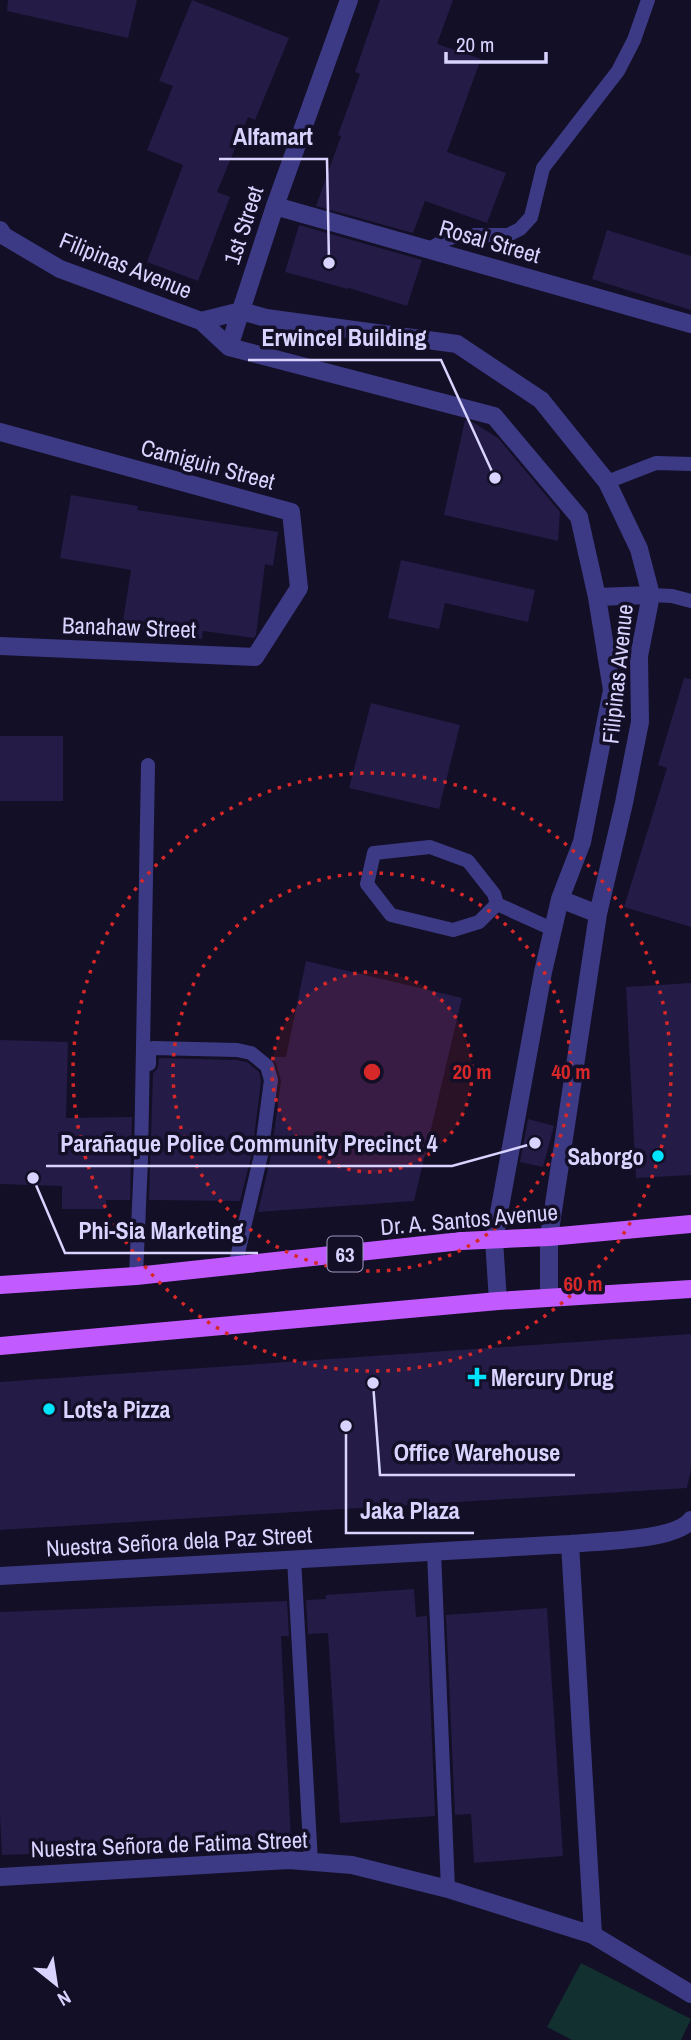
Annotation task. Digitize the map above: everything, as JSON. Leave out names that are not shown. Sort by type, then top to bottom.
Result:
[{"type":"main road","name":"Dr. A. Santos Avenue","points":[[0,1285],[136,1276],[461,1241],[549,1237],[691,1224]]},
{"type":"main road","points":[[0,1346],[498,1301],[691,1289]]},
{"type":"street","name":"1st Street","points":[[229,347],[275,206],[349,0]]},
{"type":"street","name":"Rosal Street","points":[[275,206],[691,324]]},
{"type":"street","name":"Filipinas Avenue","points":[[0,230],[4,236],[60,269],[201,321],[229,347],[494,416],[579,517],[597,597],[612,690],[582,842],[560,899],[552,929],[494,1240],[498,1301]]},
{"type":"street","name":"Filipinas Avenue","points":[[201,321],[241,311],[266,318],[457,344],[541,400],[607,482],[639,549],[651,595],[639,656],[640,722],[598,914],[549,1237],[549,1297]]},
{"type":"street","name":"Camiguin Street","points":[[0,432],[291,512],[299,588],[255,657]]},
{"type":"street","points":[[597,597],[651,595]]},
{"type":"street","name":"Banahaw Street","points":[[0,646],[255,657]]},
{"type":"street","points":[[582,842],[611,852]]},
{"type":"street","points":[[560,899],[598,914]]},
{"type":"street","name":"Nuestra Señora dela Paz Street","points":[[0,1576],[570,1544],[660,1536],[687,1525],[691,1520]]},
{"type":"street","points":[[570,1544],[593,1935]]},
{"type":"street","name":"Nuestra Señora de Fatima Street","points":[[0,1877],[289,1860],[352,1865],[449,1889],[593,1935],[691,1994]]},
{"type":"lane","points":[[429,249],[460,234],[508,234],[520,229],[531,218],[543,169],[618,71],[634,40],[648,0]]},
{"type":"lane","points":[[607,482],[656,463],[691,464]]},
{"type":"lane","points":[[651,595],[672,596],[691,601]]},
{"type":"lane","points":[[136,1276],[141,1159],[148,765]]},
{"type":"lane","points":[[497,904],[480,922],[453,930],[391,915],[367,884],[374,853],[430,847],[468,861],[494,894],[497,904],[552,929]]},
{"type":"lane","points":[[141,1159],[146,1154],[148,1143],[149,1050],[237,1050],[251,1053],[267,1066],[271,1080],[261,1155],[235,1266]]},
{"type":"lane","points":[[434,1552],[449,1889]]},
{"type":"lane","points":[[294,1559],[311,1862]]},
{"type":"green space","points":[[581,1963],[691,2019],[681,2040],[572,2040],[547,2027]]},
{"type":"building","points":[[8,0],[137,0],[128,38],[7,11]]},
{"type":"building","points":[[192,0],[289,38],[255,120],[248,117],[217,192],[230,197],[198,281],[147,262],[183,165],[147,150],[173,86],[159,81]]},
{"type":"building","points":[[380,0],[453,0],[437,44],[481,59],[447,152],[506,173],[487,223],[425,201],[413,233],[316,206],[341,136],[338,135],[360,74],[355,72]]},
{"type":"building","points":[[299,225],[422,260],[407,306],[285,272]]},
{"type":"building","points":[[607,230],[691,256],[691,310],[592,279]]},
{"type":"building","points":[[465,420],[498,438],[560,512],[558,541],[444,515]]},
{"type":"building","points":[[71,495],[138,506],[137,510],[278,532],[273,566],[265,564],[254,638],[203,631],[202,639],[122,627],[131,570],[60,558]]},
{"type":"building","points":[[401,560],[535,590],[528,622],[445,603],[439,629],[388,618]]},
{"type":"building","points":[[684,678],[691,679],[691,927],[624,907],[667,768],[658,765]]},
{"type":"building","points":[[371,703],[460,725],[439,809],[349,788]]},
{"type":"building","points":[[0,736],[63,736],[63,801],[0,801]]},
{"type":"building","points":[[306,961],[462,998],[414,1201],[258,1212],[271,1156],[281,1081],[276,1063],[271,1057],[286,1057]]},
{"type":"building","points":[[691,983],[691,1175],[636,1178],[626,987]]},
{"type":"building","points":[[0,1040],[68,1042],[66,1118],[132,1117],[130,1200],[106,1200],[106,1209],[62,1209],[62,1186],[0,1184]]},
{"type":"building","points":[[159,1058],[236,1060],[247,1062],[259,1072],[261,1081],[252,1153],[240,1201],[149,1200],[153,1073],[158,1068]]},
{"type":"building","points":[[528,1119],[554,1126],[543,1167],[520,1162]]},
{"type":"building","points":[[691,1334],[691,1469],[687,1488],[0,1530],[0,1382]]},
{"type":"building","points":[[414,1589],[416,1617],[427,1616],[435,1816],[340,1823],[328,1633],[308,1634],[306,1600],[326,1599],[326,1595]]},
{"type":"building","points":[[287,1601],[289,1636],[281,1636],[291,1842],[86,1854],[2,1855],[0,1612]]},
{"type":"building","points":[[547,1608],[563,1856],[474,1863],[471,1814],[455,1815],[446,1615]]},
{"type":"place","name":"Alfamart","points":[[329,263]]},
{"type":"place","name":"Erwincel Building","points":[[495,478]]},
{"type":"place","name":"Parañaque Police Community Precinct 4","points":[[535,1143]]},
{"type":"place","name":"Saborgo","points":[[658,1156]]},
{"type":"place","name":"Phi-Sia Marketing","points":[[33,1178]]},
{"type":"place","name":"Mercury Drug","points":[[477,1377]]},
{"type":"place","name":"Office Warehouse","points":[[373,1383]]},
{"type":"place","name":"Lots'a Pizza","points":[[49,1409]]},
{"type":"place","name":"Jaka Plaza","points":[[346,1426]]}]
